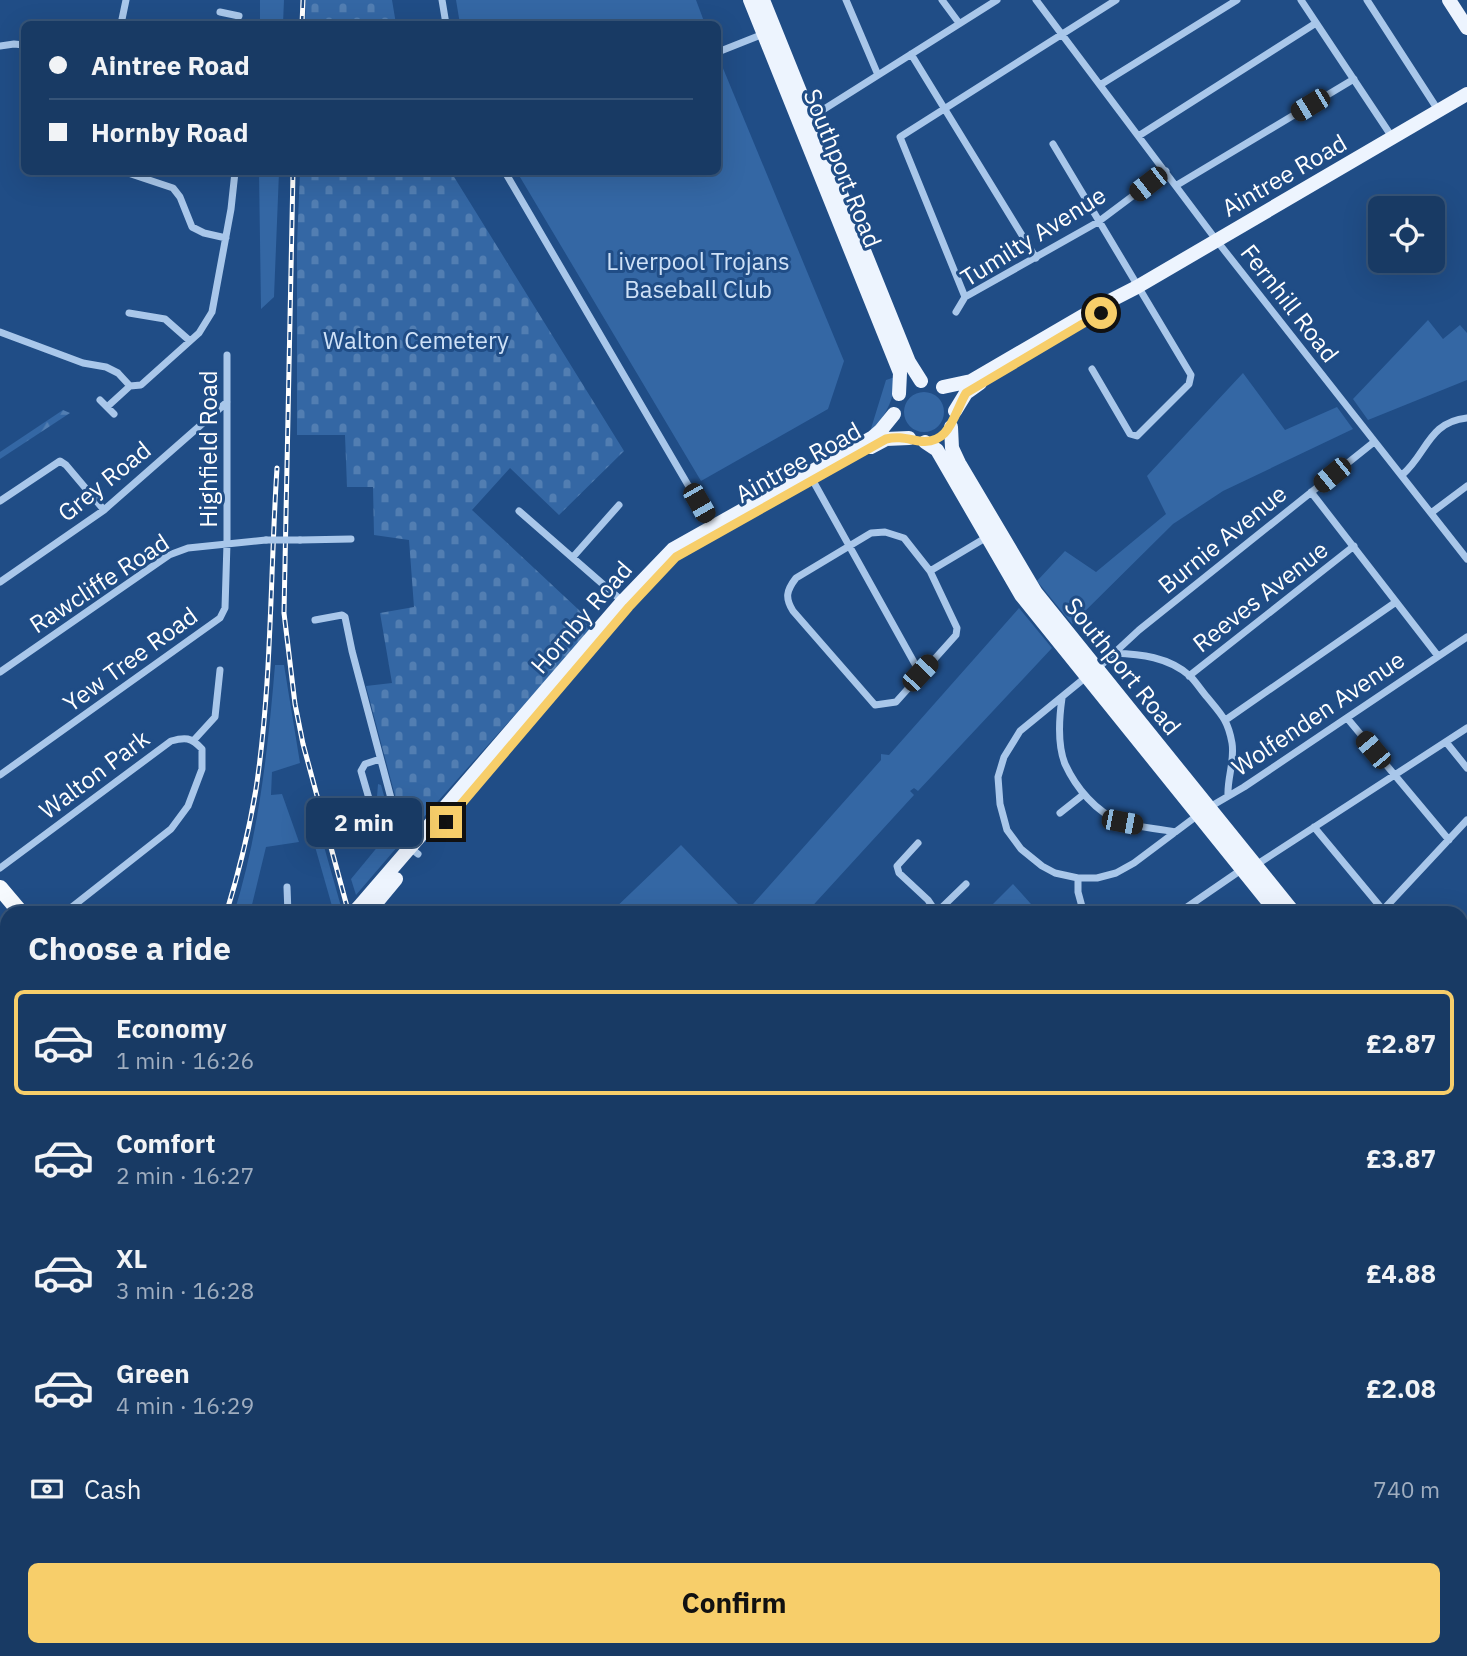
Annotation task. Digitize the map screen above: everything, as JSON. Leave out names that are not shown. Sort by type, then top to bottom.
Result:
[{"type":"highway","points":[[0,888],[15,906]]},
{"type":"main road","name":"Southport Road","points":[[750,0],[769,31],[909,362],[920,380]]},
{"type":"main road","name":"Southport Road","points":[[763,0],[769,31]]},
{"type":"main road","points":[[1449,0],[1466,25]]},
{"type":"main road","name":"Aintree Road","points":[[943,387],[971,381],[1098,307],[1131,291],[1467,94]]},
{"type":"main road","name":"Southport Road","points":[[805,120],[900,373],[899,394]]},
{"type":"main road","name":"Aintree Road","points":[[955,411],[966,393],[974,386],[1101,313],[1131,291]]},
{"type":"main road","points":[[920,380],[931,381],[943,387],[951,395],[955,411],[951,427],[941,437],[925,442],[909,438],[898,428],[894,414],[899,394],[909,384],[920,380]]},
{"type":"main road","name":"Hornby Road","points":[[364,906],[414,852],[673,549],[873,437],[894,414]]},
{"type":"main road","name":"Southport Road","points":[[951,427],[952,448],[1013,558],[1091,673],[1199,814],[1287,906]]},
{"type":"main road","name":"Aintree Road","points":[[676,557],[886,439],[909,438]]},
{"type":"main road","name":"Southport Road","points":[[925,442],[937,450],[1021,595],[1091,673]]},
{"type":"main road","name":"Hornby Road","points":[[626,604],[676,557]]},
{"type":"main road","name":"Southport Road","points":[[1248,868],[1273,906]]},
{"type":"street","points":[[122,21],[126,0]]},
{"type":"street","points":[[442,0],[446,21]]},
{"type":"street","points":[[846,0],[878,75]]},
{"type":"street","points":[[942,0],[960,23]]},
{"type":"street","points":[[805,120],[997,0]]},
{"type":"street","name":"Fernhill Road","points":[[1036,0],[1217,241],[1467,559]]},
{"type":"street","points":[[965,297],[900,136],[1116,0]]},
{"type":"street","points":[[1100,85],[1237,0]]},
{"type":"street","points":[[1301,0],[1393,138]]},
{"type":"street","points":[[1367,0],[1438,111]]},
{"type":"street","points":[[220,12],[235,15],[233,21]]},
{"type":"street","points":[[1140,135],[1316,23]]},
{"type":"street","points":[[721,51],[769,31]]},
{"type":"street","points":[[0,46],[21,45]]},
{"type":"street","points":[[911,54],[1035,258]]},
{"type":"street","points":[[1177,185],[1354,79]]},
{"type":"street","points":[[1053,144],[1098,222],[1131,291],[1191,375],[1189,384],[1137,436],[1130,434],[1092,369]]},
{"type":"street","name":"Tumilty Avenue","points":[[956,312],[965,297],[1098,222],[1166,171]]},
{"type":"street","points":[[134,175],[173,188],[180,197],[192,227],[226,238]]},
{"type":"street","points":[[107,407],[130,386],[141,385],[207,323],[212,312],[226,238],[234,175]]},
{"type":"street","points":[[507,175],[712,526]]},
{"type":"street","points":[[129,313],[165,319],[190,341]]},
{"type":"street","points":[[0,332],[83,363],[106,367],[118,373],[130,386]]},
{"type":"street","name":"Highfield Road","points":[[227,355],[227,543]]},
{"type":"street","points":[[100,400],[114,414]]},
{"type":"street","name":"Grey Road","points":[[0,582],[104,510],[227,402]]},
{"type":"street","points":[[1402,475],[1416,462],[1423,446],[1439,428],[1457,419],[1467,418]]},
{"type":"street","name":"Burnie Avenue","points":[[1078,878],[1061,875],[1042,866],[1021,849],[1007,830],[1000,804],[998,778],[1004,757],[1020,731],[1374,442]]},
{"type":"street","points":[[0,501],[60,461],[104,510]]},
{"type":"street","points":[[812,479],[920,673]]},
{"type":"street","points":[[1431,513],[1467,486]]},
{"type":"street","points":[[1311,492],[1438,656]]},
{"type":"street","points":[[573,557],[618,505]]},
{"type":"street","points":[[519,511],[626,604]]},
{"type":"street","points":[[885,532],[905,538],[930,571],[957,628],[956,635],[896,702],[874,705],[787,601],[788,589],[796,578],[871,533],[885,532]]},
{"type":"street","points":[[930,571],[987,537]]},
{"type":"street","name":"Rawcliffe Road","points":[[0,672],[169,555],[188,548],[227,543],[351,539]]},
{"type":"street","name":"Yew Tree Road","points":[[0,775],[220,618],[225,608],[227,543]]},
{"type":"street","name":"Reeves Avenue","points":[[1189,676],[1354,546]]},
{"type":"street","points":[[1227,719],[1396,602]]},
{"type":"street","points":[[315,620],[342,615],[345,617],[401,836],[414,852]]},
{"type":"street","name":"Wolfenden Avenue","points":[[1078,878],[1097,878],[1116,873],[1134,863],[1199,814],[1467,637]]},
{"type":"street","points":[[1113,653],[1144,654],[1174,666],[1189,676],[1227,719],[1233,746],[1227,783],[1228,796]]},
{"type":"street","points":[[73,906],[171,829],[188,806],[202,769],[202,749],[194,740],[215,717],[220,670]]},
{"type":"street","points":[[1062,698],[1060,735],[1065,763],[1084,794],[1101,812],[1122,822],[1175,832]]},
{"type":"street","points":[[1347,718],[1448,840]]},
{"type":"street","points":[[1189,906],[1467,728]]},
{"type":"street","name":"Walton Park","points":[[0,868],[170,741],[185,737],[194,740]]},
{"type":"street","points":[[1446,742],[1467,768]]},
{"type":"street","points":[[379,833],[361,772],[365,765],[380,759]]},
{"type":"street","points":[[1060,813],[1084,794]]},
{"type":"street","points":[[362,821],[375,817]]},
{"type":"street","points":[[1387,906],[1467,820]]},
{"type":"street","points":[[1314,827],[1380,906]]},
{"type":"street","points":[[918,843],[897,866],[899,873],[912,883],[930,906]]},
{"type":"street","points":[[1078,878],[1082,906]]},
{"type":"street","points":[[942,906],[966,884]]},
{"type":"street","points":[[287,887],[288,906]]},
{"type":"green space","points":[[260,0],[284,0],[283,21],[260,21]]},
{"type":"green space","points":[[306,0],[392,0],[396,21],[305,21]]},
{"type":"green space","points":[[456,0],[696,0],[704,21],[460,21]]},
{"type":"green space","name":"Liverpool Trojans Baseball Club","points":[[721,63],[844,361],[828,409],[701,481],[519,175],[721,175]]},
{"type":"green space","points":[[259,175],[279,175],[274,297],[261,309]]},
{"type":"green space","name":"Walton Cemetery","points":[[300,175],[453,175],[624,451],[559,515],[510,468],[472,510],[595,625],[406,837],[366,686],[392,683],[380,613],[414,607],[409,540],[374,535],[373,487],[347,487],[345,435],[297,435],[297,244]]},
{"type":"green space","points":[[1428,320],[1443,339],[1460,325],[1467,333],[1467,380],[1368,420],[1353,399]]},
{"type":"green space","points":[[1243,373],[1285,430],[1337,407],[1353,429],[1223,491],[1173,524],[1072,624],[1037,581],[1065,551],[1096,572],[1166,514],[1147,476]]},
{"type":"green space","points":[[895,377],[888,408],[869,435],[886,380]]},
{"type":"green space","points":[[924,392],[932,393],[938,398],[943,404],[943,420],[938,426],[932,431],[924,432],[916,431],[910,426],[905,420],[904,412],[905,404],[910,398],[916,393]]},
{"type":"green space","points":[[63,410],[70,413],[0,459],[0,452]]},
{"type":"green space","points":[[1019,608],[1052,648],[918,791],[914,788],[910,791],[914,795],[812,906],[751,906],[881,760],[881,754],[889,755]]},
{"type":"green space","points":[[275,665],[284,665],[300,763],[272,772],[271,795],[282,794],[299,842],[266,847],[252,906],[236,906],[250,852],[269,728]]},
{"type":"green space","points":[[378,784],[381,785],[398,846],[356,895],[351,879],[384,839],[376,809]]},
{"type":"green space","points":[[312,804],[341,906],[332,906],[304,808]]},
{"type":"green space","points":[[681,845],[738,904],[736,906],[617,906]]},
{"type":"green space","points":[[1013,884],[1033,906],[991,906]]},
{"type":"railway","points":[[302,21],[303,0]]},
{"type":"railway","points":[[293,175],[284,613],[295,704],[303,744],[347,906]]},
{"type":"railway","points":[[228,906],[247,836],[261,749],[268,669],[277,468]]},
{"type":"route","points":[[446,822],[629,607],[676,557],[886,439],[895,437],[930,442],[941,437],[951,427],[955,411],[966,393],[974,386],[1101,313]]}]
